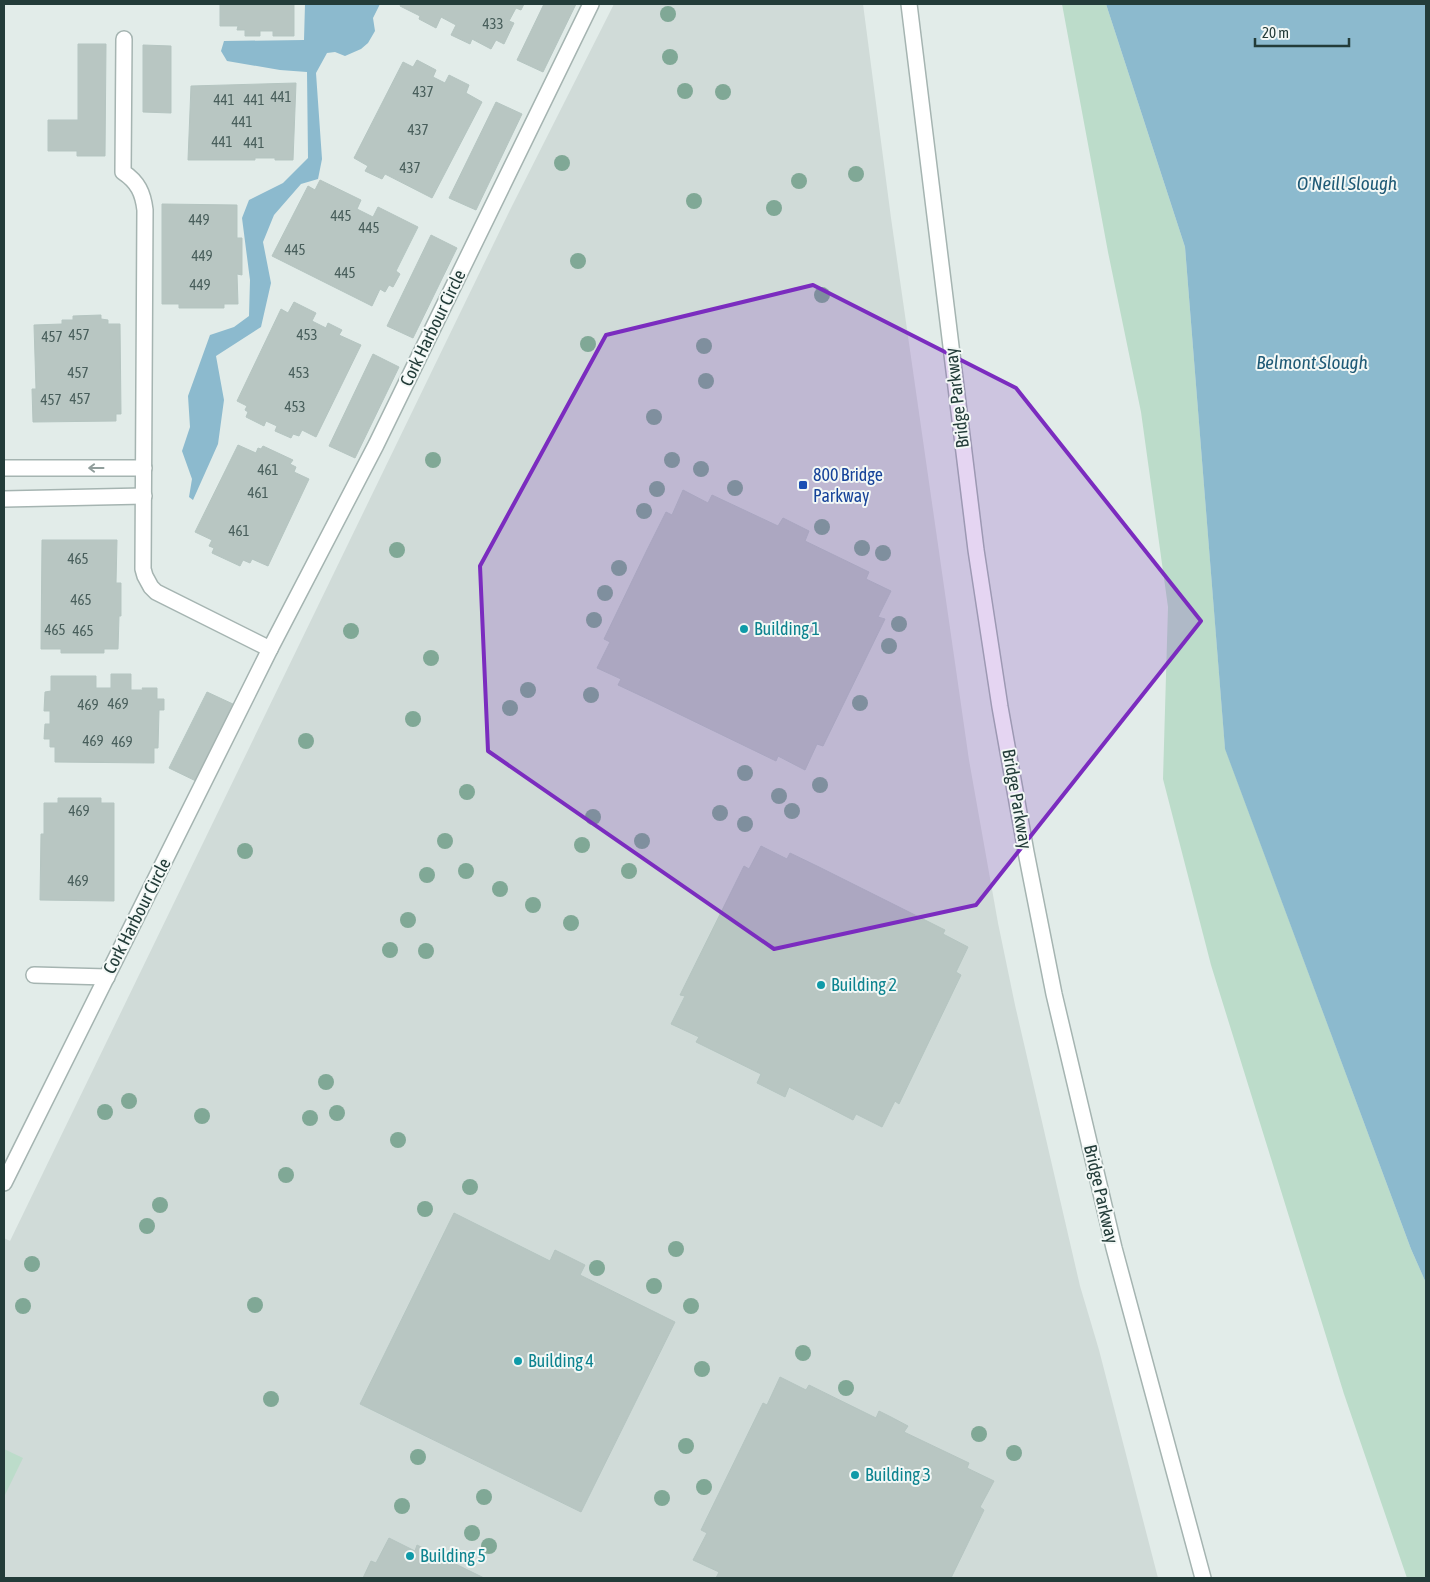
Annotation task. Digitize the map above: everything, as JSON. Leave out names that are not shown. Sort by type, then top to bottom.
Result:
[{"type":"street","name":"Cork Harbour Circle","points":[[4,1183],[270,649],[376,445],[591,4]]},
{"type":"street","name":"Bridge Parkway","points":[[909,4],[976,550],[1026,852],[1054,994],[1114,1248],[1203,1578]]},
{"type":"street","points":[[124,39],[123,172],[137,183],[145,210],[143,569],[151,588],[169,599],[270,649]]},
{"type":"street","points":[[4,468],[144,468]]},
{"type":"street","points":[[4,499],[144,496]]},
{"type":"street","points":[[34,975],[107,977]]},
{"type":"highlighted area","points":[[813,285],[1016,388],[1201,621],[976,905],[774,949],[488,751],[480,566],[606,335]]},
{"type":"shaded area","points":[[614,4],[863,4],[891,218],[969,760],[998,923],[1080,1286],[1099,1350],[1158,1578],[4,1578],[4,1238],[10,1241],[510,210]]},
{"type":"green space","points":[[1062,4],[1106,4],[1185,247],[1225,748],[1411,1249],[1426,1283],[1426,1578],[1407,1578],[1344,1394],[1211,965],[1163,779],[1168,607],[1141,412],[1108,252]]},
{"type":"green space","points":[[4,1449],[23,1458],[4,1497]]},
{"type":"water","points":[[305,4],[380,4],[373,18],[375,31],[368,43],[361,49],[345,56],[335,52],[327,53],[316,73],[322,159],[318,179],[301,184],[274,215],[263,242],[271,283],[261,327],[216,356],[224,400],[218,444],[193,500],[189,497],[192,479],[182,451],[190,427],[188,396],[210,335],[234,327],[249,316],[250,280],[242,218],[249,200],[283,183],[308,158],[307,72],[280,70],[227,61],[221,51],[224,41],[304,40]]},
{"type":"water","name":"Belmont Slough","points":[[1106,4],[1426,5],[1426,1283],[1411,1249],[1225,749],[1185,247]]},
{"type":"building","points":[[220,4],[294,4],[294,36],[273,36],[273,31],[260,31],[260,36],[245,36],[245,30],[237,30],[238,26],[220,26]]},
{"type":"building","points":[[401,4],[524,4],[521,10],[516,8],[509,21],[514,23],[504,44],[496,40],[491,49],[472,39],[470,44],[451,35],[456,25],[441,17],[436,28],[419,19],[420,16],[400,6]]},
{"type":"building","points":[[544,4],[576,4],[543,72],[517,60]]},
{"type":"building","points":[[78,44],[106,44],[105,156],[77,156],[77,151],[48,151],[48,120],[78,120]]},
{"type":"building","points":[[143,45],[171,46],[171,113],[143,112]]},
{"type":"building","points":[[417,60],[436,70],[433,77],[445,83],[449,75],[469,85],[466,93],[482,102],[432,198],[385,174],[382,179],[365,171],[368,166],[354,158],[403,62],[413,67]]},
{"type":"building","points":[[296,83],[293,160],[255,158],[255,160],[188,160],[191,86]]},
{"type":"building","points":[[496,102],[522,114],[476,210],[449,198]]},
{"type":"building","points":[[320,180],[361,200],[357,209],[373,217],[378,207],[418,227],[396,271],[400,274],[393,287],[389,285],[385,292],[380,289],[372,306],[272,256],[308,186],[315,190]]},
{"type":"building","points":[[162,204],[237,205],[237,238],[242,238],[242,275],[237,274],[238,304],[224,304],[224,308],[179,308],[179,304],[162,304]]},
{"type":"building","points":[[431,235],[457,248],[413,338],[387,326]]},
{"type":"building","points":[[294,302],[316,313],[312,321],[326,328],[328,323],[342,330],[339,335],[361,345],[316,437],[302,430],[299,436],[293,434],[291,438],[275,431],[277,426],[266,421],[264,426],[246,417],[248,412],[245,410],[247,406],[237,401],[281,309],[288,313]]},
{"type":"building","points":[[101,315],[101,319],[108,320],[108,324],[120,324],[121,414],[116,414],[116,421],[33,422],[32,389],[36,389],[34,325],[62,324],[62,320],[73,320],[73,316]]},
{"type":"building","points":[[373,354],[399,367],[355,458],[329,446]]},
{"type":"building","points":[[238,445],[256,453],[258,448],[261,449],[263,446],[293,460],[290,464],[296,467],[294,472],[309,479],[268,566],[252,559],[250,563],[243,560],[240,566],[212,553],[214,548],[209,546],[212,540],[195,532]]},
{"type":"building","name":"Building 1","points":[[683,490],[708,503],[712,495],[778,526],[783,518],[809,531],[805,541],[869,572],[866,579],[891,591],[878,617],[885,619],[823,746],[817,744],[805,770],[778,756],[776,761],[618,685],[621,679],[597,668],[610,642],[604,639],[647,550],[666,512],[672,515]]},
{"type":"building","points":[[42,540],[117,540],[116,583],[121,583],[118,649],[104,649],[104,653],[61,653],[61,649],[41,649]]},
{"type":"building","points":[[111,674],[131,674],[131,690],[157,688],[157,699],[164,699],[164,710],[159,710],[158,748],[154,748],[154,763],[55,762],[55,747],[50,747],[50,739],[44,739],[45,724],[50,724],[50,711],[44,711],[45,692],[51,691],[51,676],[96,676],[96,688],[111,688]]},
{"type":"building","points":[[207,692],[235,705],[198,782],[169,768]]},
{"type":"building","points":[[58,798],[101,798],[101,803],[114,803],[114,901],[40,900],[41,834],[44,834],[44,803],[58,803]]},
{"type":"building","name":"Building 2","points":[[761,846],[787,859],[790,853],[819,867],[945,930],[943,934],[968,947],[956,972],[961,975],[899,1104],[895,1101],[882,1127],[856,1114],[853,1120],[789,1087],[785,1097],[757,1083],[761,1074],[696,1042],[699,1037],[671,1024],[685,996],[680,995],[744,866],[749,869]]},
{"type":"building","name":"Building 4","points":[[454,1213],[550,1261],[555,1250],[585,1265],[580,1275],[675,1322],[581,1512],[360,1404]]},
{"type":"building","name":"Building 3","points":[[780,1377],[806,1390],[809,1385],[876,1418],[879,1411],[908,1426],[904,1432],[969,1463],[967,1468],[994,1481],[980,1507],[984,1510],[951,1578],[716,1578],[719,1572],[693,1560],[707,1533],[701,1530],[763,1403],[767,1405]]},
{"type":"building","name":"Building 5","points":[[389,1538],[415,1551],[417,1545],[484,1578],[363,1578],[371,1561],[376,1563]]},
{"type":"place","name":"800 Bridge Parkway","points":[[803,485]]},
{"type":"place","name":"Building 1","points":[[744,629]]},
{"type":"place","name":"Building 2","points":[[821,985]]},
{"type":"place","name":"Building 4","points":[[518,1361]]},
{"type":"place","name":"Building 3","points":[[855,1475]]},
{"type":"place","name":"Building 5","points":[[410,1556]]},
{"type":"water label","name":"O'Neill Slough","points":[[1347,183]]}]
